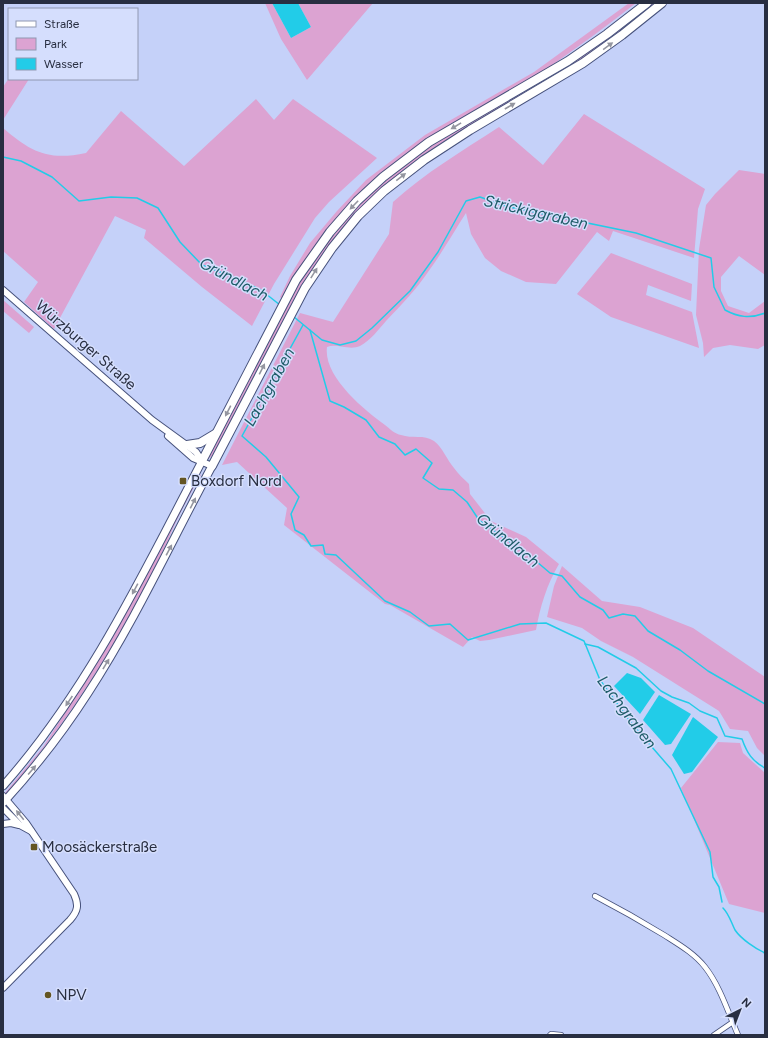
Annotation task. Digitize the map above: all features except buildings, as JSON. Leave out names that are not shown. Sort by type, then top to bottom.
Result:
[{"type":"highway","points":[[202,461],[301,273],[330,232],[357,201],[383,177],[417,151],[442,134],[568,61],[616,28],[647,3]]},
{"type":"highway","points":[[212,466],[315,271],[358,216],[396,181],[451,142],[583,63],[626,32],[662,3]]},
{"type":"highway","points":[[187,445],[200,443],[216,434]]},
{"type":"main road","name":"Würzburger Straße","points":[[3,290],[152,420],[189,455],[212,466]]},
{"type":"main road","name":"Würzburger Straße","points":[[152,420],[196,452],[202,461]]},
{"type":"main road","points":[[3,786],[43,738],[92,666],[130,599],[202,461]]},
{"type":"main road","points":[[3,988],[73,916],[78,907],[74,894],[26,823],[4,800],[37,764],[64,728],[104,667],[144,596],[212,466]]},
{"type":"main road","points":[[3,808],[20,825],[32,832]]},
{"type":"main road","points":[[3,824],[11,823],[20,825]]},
{"type":"street","points":[[595,896],[628,912],[688,950],[705,967],[719,991],[738,1035]]},
{"type":"street","points":[[714,1035],[733,1022]]},
{"type":"street","points":[[550,1035],[561,1035]]},
{"type":"green space","points":[[265,3],[272,3],[291,38],[311,27],[298,3],[373,3],[307,80],[281,39]]},
{"type":"green space","points":[[629,3],[636,3],[548,68],[450,126],[397,161],[358,195],[341,214],[309,254],[282,299],[280,297],[290,276],[310,243],[366,180],[425,135],[534,72]]},
{"type":"green space","points":[[652,3],[656,3],[638,19],[580,61],[434,149],[391,181],[333,241],[307,278],[213,455],[208,459],[207,458],[288,300],[312,260],[352,211],[378,185],[435,142],[634,17]]},
{"type":"green space","points":[[8,80],[28,80],[3,120],[3,87]]},
{"type":"green space","points":[[256,99],[274,120],[293,99],[377,158],[329,202],[315,218],[274,284],[252,326],[202,287],[144,238],[146,230],[115,216],[54,329],[24,302],[38,282],[3,251],[3,128],[32,149],[50,155],[73,155],[86,153],[121,111],[184,166]]},
{"type":"green space","points":[[584,114],[705,189],[698,209],[694,258],[613,231],[609,241],[597,232],[556,284],[526,282],[501,271],[485,258],[471,234],[466,213],[423,279],[371,338],[364,344],[352,348],[335,346],[327,347],[327,358],[331,369],[338,380],[356,401],[376,419],[397,434],[426,438],[434,441],[459,474],[469,484],[470,494],[491,521],[526,537],[559,564],[544,596],[536,630],[480,641],[472,637],[463,647],[390,605],[385,604],[284,525],[287,508],[237,462],[222,465],[300,313],[333,322],[389,234],[393,202],[431,172],[499,127],[543,165]]},
{"type":"green space","points":[[739,170],[765,174],[765,275],[739,256],[721,277],[721,291],[728,306],[749,313],[765,301],[765,345],[758,349],[730,345],[713,348],[704,357],[703,343],[696,315],[699,249],[706,205]]},
{"type":"green space","points":[[611,253],[692,284],[691,301],[648,285],[646,295],[692,312],[699,348],[611,317],[577,294]]},
{"type":"green space","points":[[3,300],[34,327],[29,333],[3,311]]},
{"type":"green space","points":[[199,474],[201,475],[179,515],[149,579],[123,628],[93,678],[43,749],[6,794],[5,793],[43,747],[90,674],[116,629]]},
{"type":"green space","points":[[562,566],[602,601],[640,607],[693,628],[765,677],[765,756],[757,748],[748,731],[730,729],[719,711],[633,657],[601,641],[582,628],[547,617],[554,586]]},
{"type":"green space","points":[[718,742],[740,743],[743,753],[765,773],[765,913],[729,904],[681,788]]},
{"type":"water","points":[[272,3],[298,3],[311,27],[291,38]]},
{"type":"water","points":[[627,673],[641,678],[655,692],[640,714],[614,686]]},
{"type":"water","points":[[659,695],[691,714],[671,744],[665,745],[643,720]]},
{"type":"water","points":[[693,717],[718,737],[692,772],[684,774],[672,755]]},
{"type":"waterway","name":"Gründlach","points":[[3,157],[21,161],[52,177],[79,201],[111,197],[137,198],[158,208],[180,242],[202,265],[261,290],[280,305]]},
{"type":"waterway","name":"Strickiggraben","points":[[294,317],[322,340],[340,345],[356,341],[372,328],[410,291],[438,252],[466,201],[480,197],[505,206],[636,233],[711,258],[714,287],[725,310],[749,317],[765,313]]},
{"type":"waterway","name":"Lachgraben","points":[[303,325],[242,436],[266,457],[299,497],[291,514],[295,530],[304,535],[311,546],[323,545],[325,554],[336,555],[385,601],[410,612],[429,626],[450,624],[468,640],[520,624],[546,623],[584,641],[600,680],[632,724],[671,769],[710,852],[713,877],[719,887],[722,902]]},
{"type":"waterway","name":"Gründlach","points":[[310,330],[330,401],[344,407],[366,420],[379,437],[395,444],[405,455],[416,449],[432,463],[423,478],[439,489],[453,490],[467,502],[479,520],[530,556],[550,573],[562,576],[580,597],[603,610],[609,618],[623,614],[635,616],[648,631],[680,650],[708,671],[765,704]]},
{"type":"waterway","points":[[585,644],[598,647],[636,668],[661,691],[689,703],[700,711],[717,718],[725,736],[742,739],[750,756],[765,768]]},
{"type":"waterway","name":"Lachgraben","points":[[723,908],[735,930],[741,937],[765,953]]},
{"type":"place","name":"Boxdorf Nord","points":[[183,481]]},
{"type":"place","name":"Moosäckerstraße","points":[[34,847]]},
{"type":"place","name":"NPV","points":[[48,995]]}]
